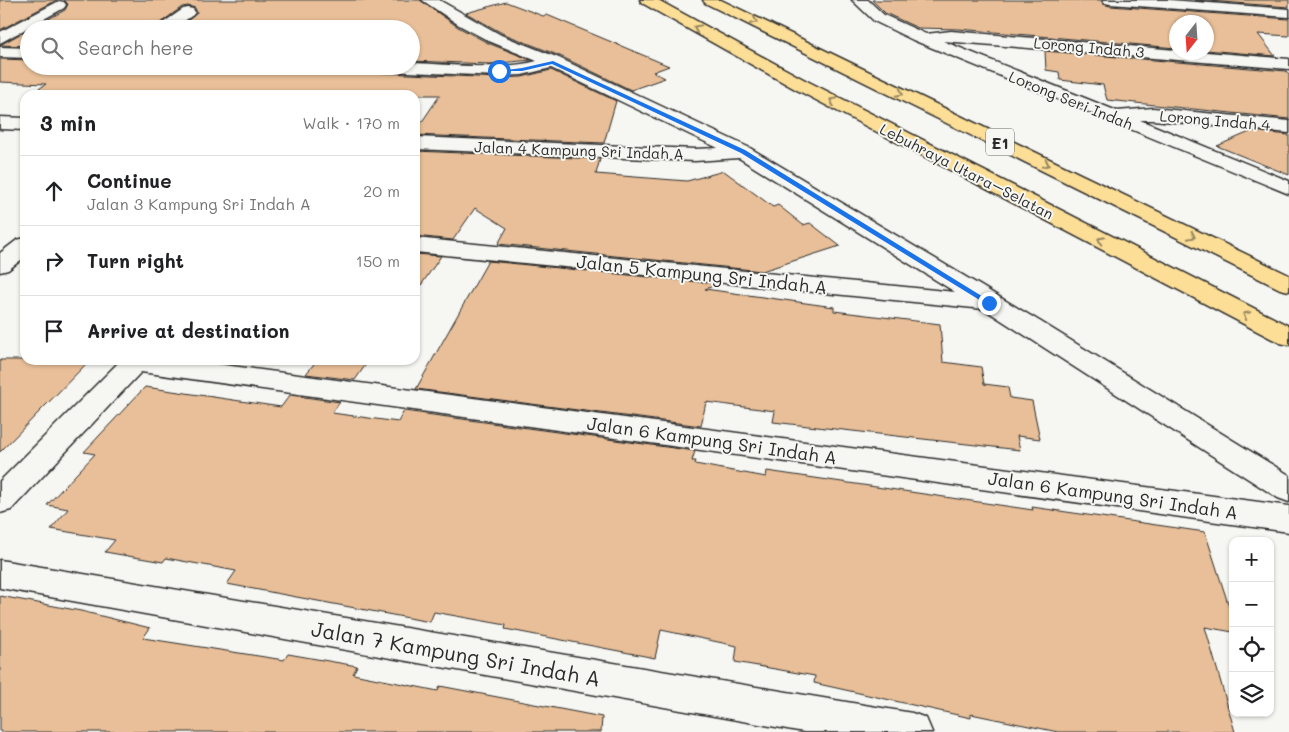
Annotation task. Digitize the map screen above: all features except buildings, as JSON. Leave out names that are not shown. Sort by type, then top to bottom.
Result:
[{"type":"highway","name":"Lebuhraya Utara–Selatan","points":[[647,0],[801,85],[1289,337]]},
{"type":"highway","name":"E1","points":[[710,0],[1289,284]]},
{"type":"street","points":[[429,0],[456,7],[495,38],[553,62],[743,152],[1032,328],[1289,490]]},
{"type":"street","name":"Lorong Seri Indah","points":[[859,0],[879,18],[919,37],[1289,188]]},
{"type":"street","points":[[1110,0],[1289,13]]},
{"type":"street","points":[[32,20],[59,5]]},
{"type":"street","points":[[176,20],[188,12]]},
{"type":"street","points":[[0,38],[20,27]]},
{"type":"street","name":"Lorong Indah 3","points":[[919,37],[951,36],[1289,64]]},
{"type":"street","points":[[0,52],[20,53]]},
{"type":"street","points":[[420,68],[522,70],[553,62]]},
{"type":"street","name":"Lorong Indah 4","points":[[1110,116],[1154,114],[1289,127]]},
{"type":"street","points":[[1,123],[20,124]]},
{"type":"street","name":"Jalan 4 Kampung Sri Indah A","points":[[420,144],[695,155],[743,152]]},
{"type":"street","name":"Jalan 5 Kampung Sri Indah A","points":[[420,246],[989,303]]},
{"type":"street","points":[[0,265],[20,249]]},
{"type":"street","points":[[0,502],[132,365]]},
{"type":"street","name":"Jalan 6 Kampung Sri Indah A","points":[[165,365],[1289,519]]},
{"type":"street","name":"Jalan 7 Kampung Sri Indah A","points":[[0,574],[912,732]]},
{"type":"route","points":[[499,71],[522,70],[553,62],[743,152],[989,303]]}]
